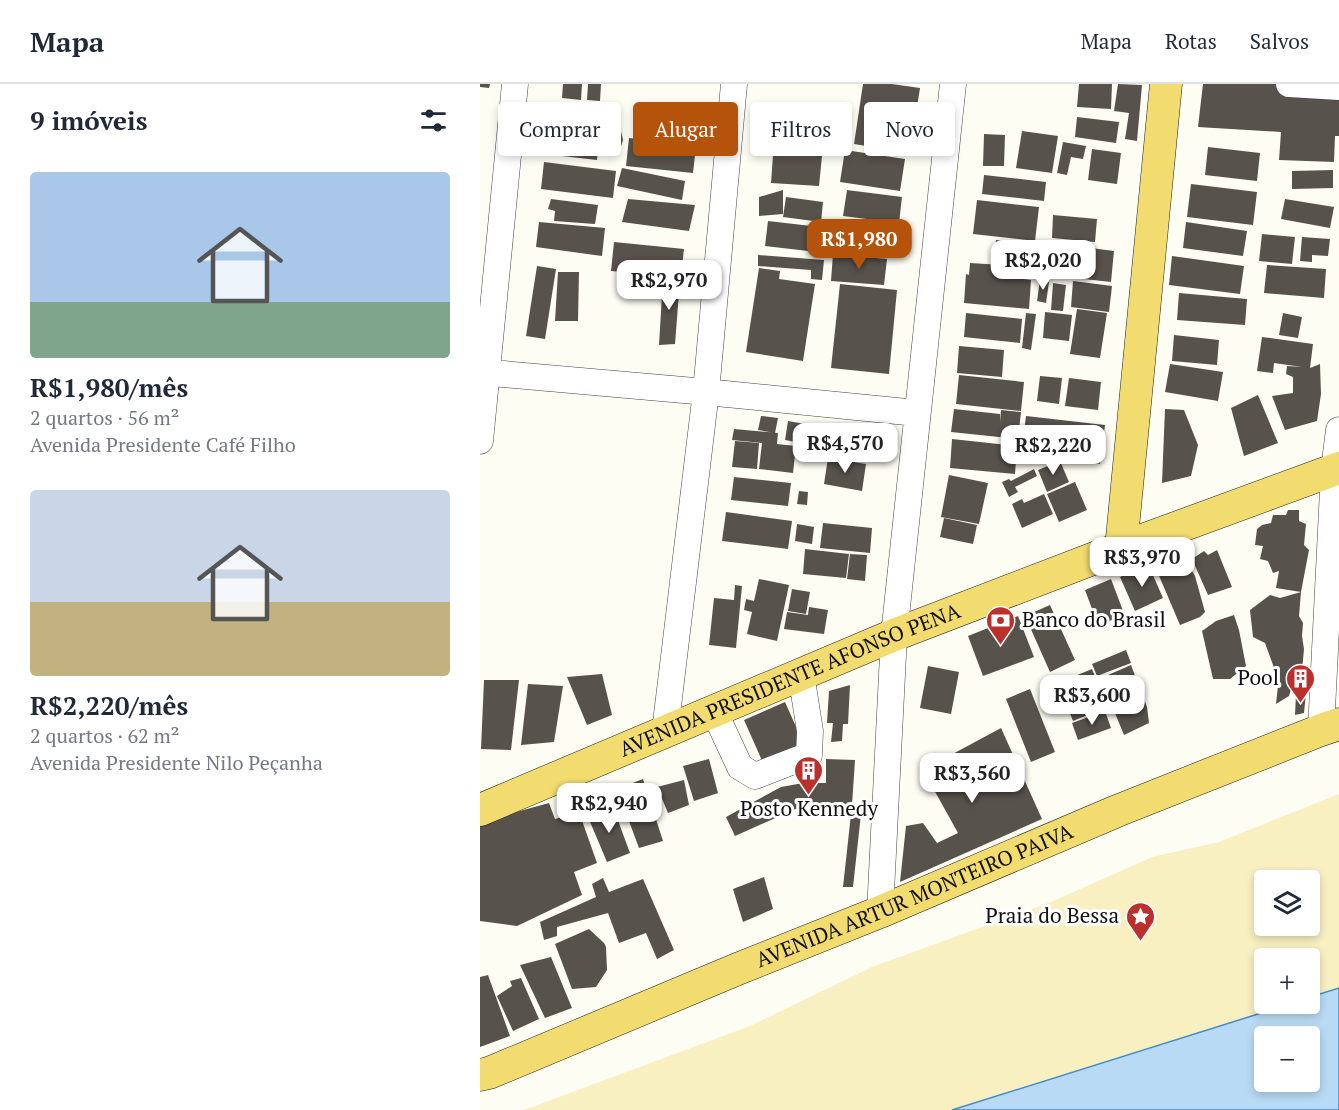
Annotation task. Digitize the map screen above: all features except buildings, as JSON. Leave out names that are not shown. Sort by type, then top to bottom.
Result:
[{"type":"main road","points":[[1121,548],[1166,84]]},
{"type":"main road","name":"AVENIDA PRESIDENTE AFONSO PENA","points":[[480,810],[894,635],[1121,548],[1337,469]]},
{"type":"main road","name":"AVENIDA ARTUR MONTEIRO PAIVA","points":[[485,1074],[1117,812],[1330,727]]},
{"type":"street","points":[[480,441],[483,373],[515,84]]},
{"type":"street","points":[[665,731],[706,392],[734,84]]},
{"type":"street","points":[[880,912],[894,635],[953,84]]},
{"type":"street","points":[[1289,84],[1339,87]]},
{"type":"street","points":[[483,373],[917,412]]},
{"type":"street","points":[[1330,727],[1339,430]]},
{"type":"street","points":[[714,711],[740,767],[755,776],[809,755],[810,731],[801,674]]},
{"type":"sand","name":"Praia do Bessa","points":[[1339,794],[1339,993],[1320,998],[1320,948],[1254,948],[1254,1014],[1266,1014],[1154,1046],[952,1110],[524,1110],[750,1026],[872,967],[1051,902],[1152,857],[1219,842]]},
{"type":"water","points":[[1339,988],[1339,1110],[952,1110],[1258,1014],[1320,1014],[1320,994]]},
{"type":"place","name":"Banco do Brasil","points":[[1001,646]]},
{"type":"place","name":"Pool","points":[[1300,704]]},
{"type":"place","name":"Posto Kennedy","points":[[809,796]]},
{"type":"place","name":"Praia do Bessa","points":[[1140,942]]}]
